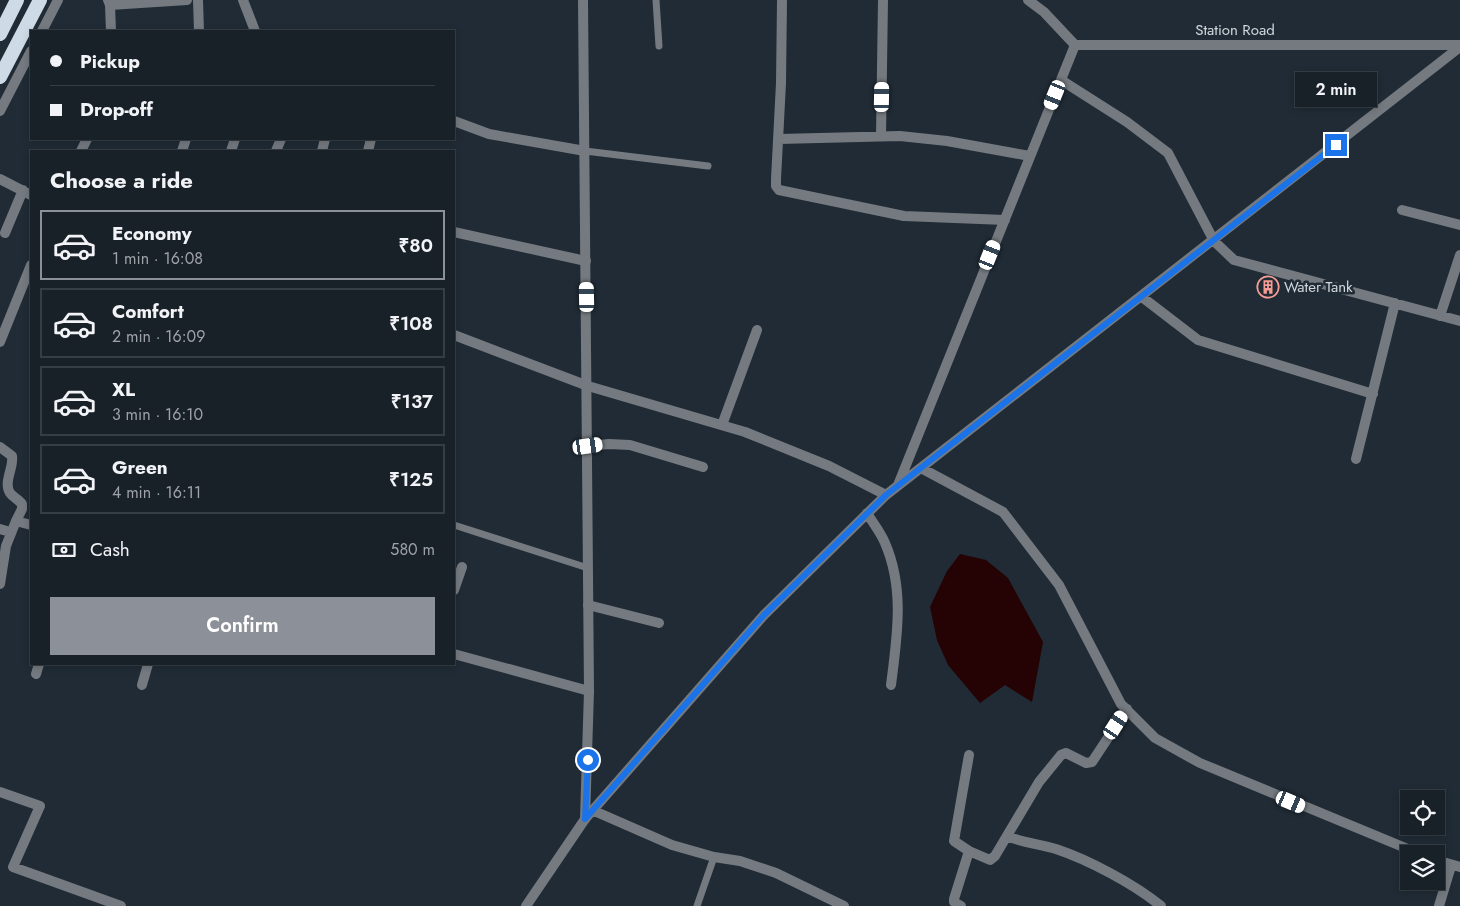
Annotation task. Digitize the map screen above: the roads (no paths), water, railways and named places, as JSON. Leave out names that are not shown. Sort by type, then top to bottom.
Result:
[{"type":"highway","points":[[0,34],[17,0]]},
{"type":"highway","points":[[0,77],[40,0]]},
{"type":"street","points":[[43,30],[58,0]]},
{"type":"street","points":[[111,30],[109,3],[186,0]]},
{"type":"street","points":[[198,0],[199,30]]},
{"type":"street","points":[[243,0],[255,30]]},
{"type":"street","points":[[583,0],[588,386],[589,691],[585,819]]},
{"type":"street","points":[[782,0],[779,138],[776,179],[776,186],[779,190],[904,216],[1005,220]]},
{"type":"street","points":[[881,136],[884,0]]},
{"type":"street","points":[[897,486],[1075,46],[1044,12],[1028,0]]},
{"type":"street","name":"Station Road","points":[[1075,46],[1460,46]]},
{"type":"street","points":[[526,906],[592,810],[764,615],[886,495],[1214,241],[1460,46]]},
{"type":"street","points":[[0,111],[30,53]]},
{"type":"street","points":[[1061,80],[1127,122],[1168,153],[1214,241],[1234,260],[1460,321]]},
{"type":"street","points":[[455,121],[489,134],[585,152]]},
{"type":"street","points":[[779,138],[900,136],[947,141],[1030,156]]},
{"type":"street","points":[[0,179],[27,193],[5,233]]},
{"type":"street","points":[[1402,210],[1460,225]]},
{"type":"street","points":[[455,232],[586,261]]},
{"type":"street","points":[[1440,316],[1460,255]]},
{"type":"street","points":[[0,342],[30,267]]},
{"type":"street","points":[[1142,297],[1198,340],[1373,394]]},
{"type":"street","points":[[1356,459],[1395,303]]},
{"type":"street","points":[[722,425],[757,330]]},
{"type":"street","points":[[455,335],[588,386],[722,425],[791,449],[886,495]]},
{"type":"street","points":[[588,446],[630,445],[702,467]]},
{"type":"street","points":[[0,447],[12,456],[8,487],[10,494],[22,504],[22,509],[10,532],[6,546],[0,584]]},
{"type":"street","points":[[921,468],[1003,512],[1059,586],[1121,704],[1155,738],[1200,763],[1400,846]]},
{"type":"street","points":[[867,513],[885,542],[896,579],[898,626],[890,685]]},
{"type":"street","points":[[16,521],[30,525]]},
{"type":"street","points":[[0,529],[10,532]]},
{"type":"street","points":[[455,587],[462,566]]},
{"type":"street","points":[[588,605],[660,623]]},
{"type":"street","points":[[455,654],[589,691]]},
{"type":"street","points":[[142,685],[148,665]]},
{"type":"street","points":[[969,755],[954,839],[956,843],[969,851],[990,860],[995,856],[1039,782],[1061,756],[1066,753],[1086,763],[1092,762],[1127,709]]},
{"type":"street","points":[[0,792],[40,806],[14,866],[121,906]]},
{"type":"street","points":[[592,810],[672,845],[714,857],[740,861],[776,873],[844,906]]},
{"type":"street","points":[[1007,836],[1022,842],[1054,848],[1085,861],[1142,892],[1161,906]]},
{"type":"street","points":[[960,906],[954,902],[954,899],[969,851]]},
{"type":"street","points":[[1439,906],[1455,867]]},
{"type":"lane","points":[[656,0],[659,46]]},
{"type":"lane","points":[[585,152],[708,166]]},
{"type":"lane","points":[[455,525],[588,568]]},
{"type":"lane","points":[[697,906],[714,857]]},
{"type":"place","name":"Water Tank","points":[[1268,287]]}]
